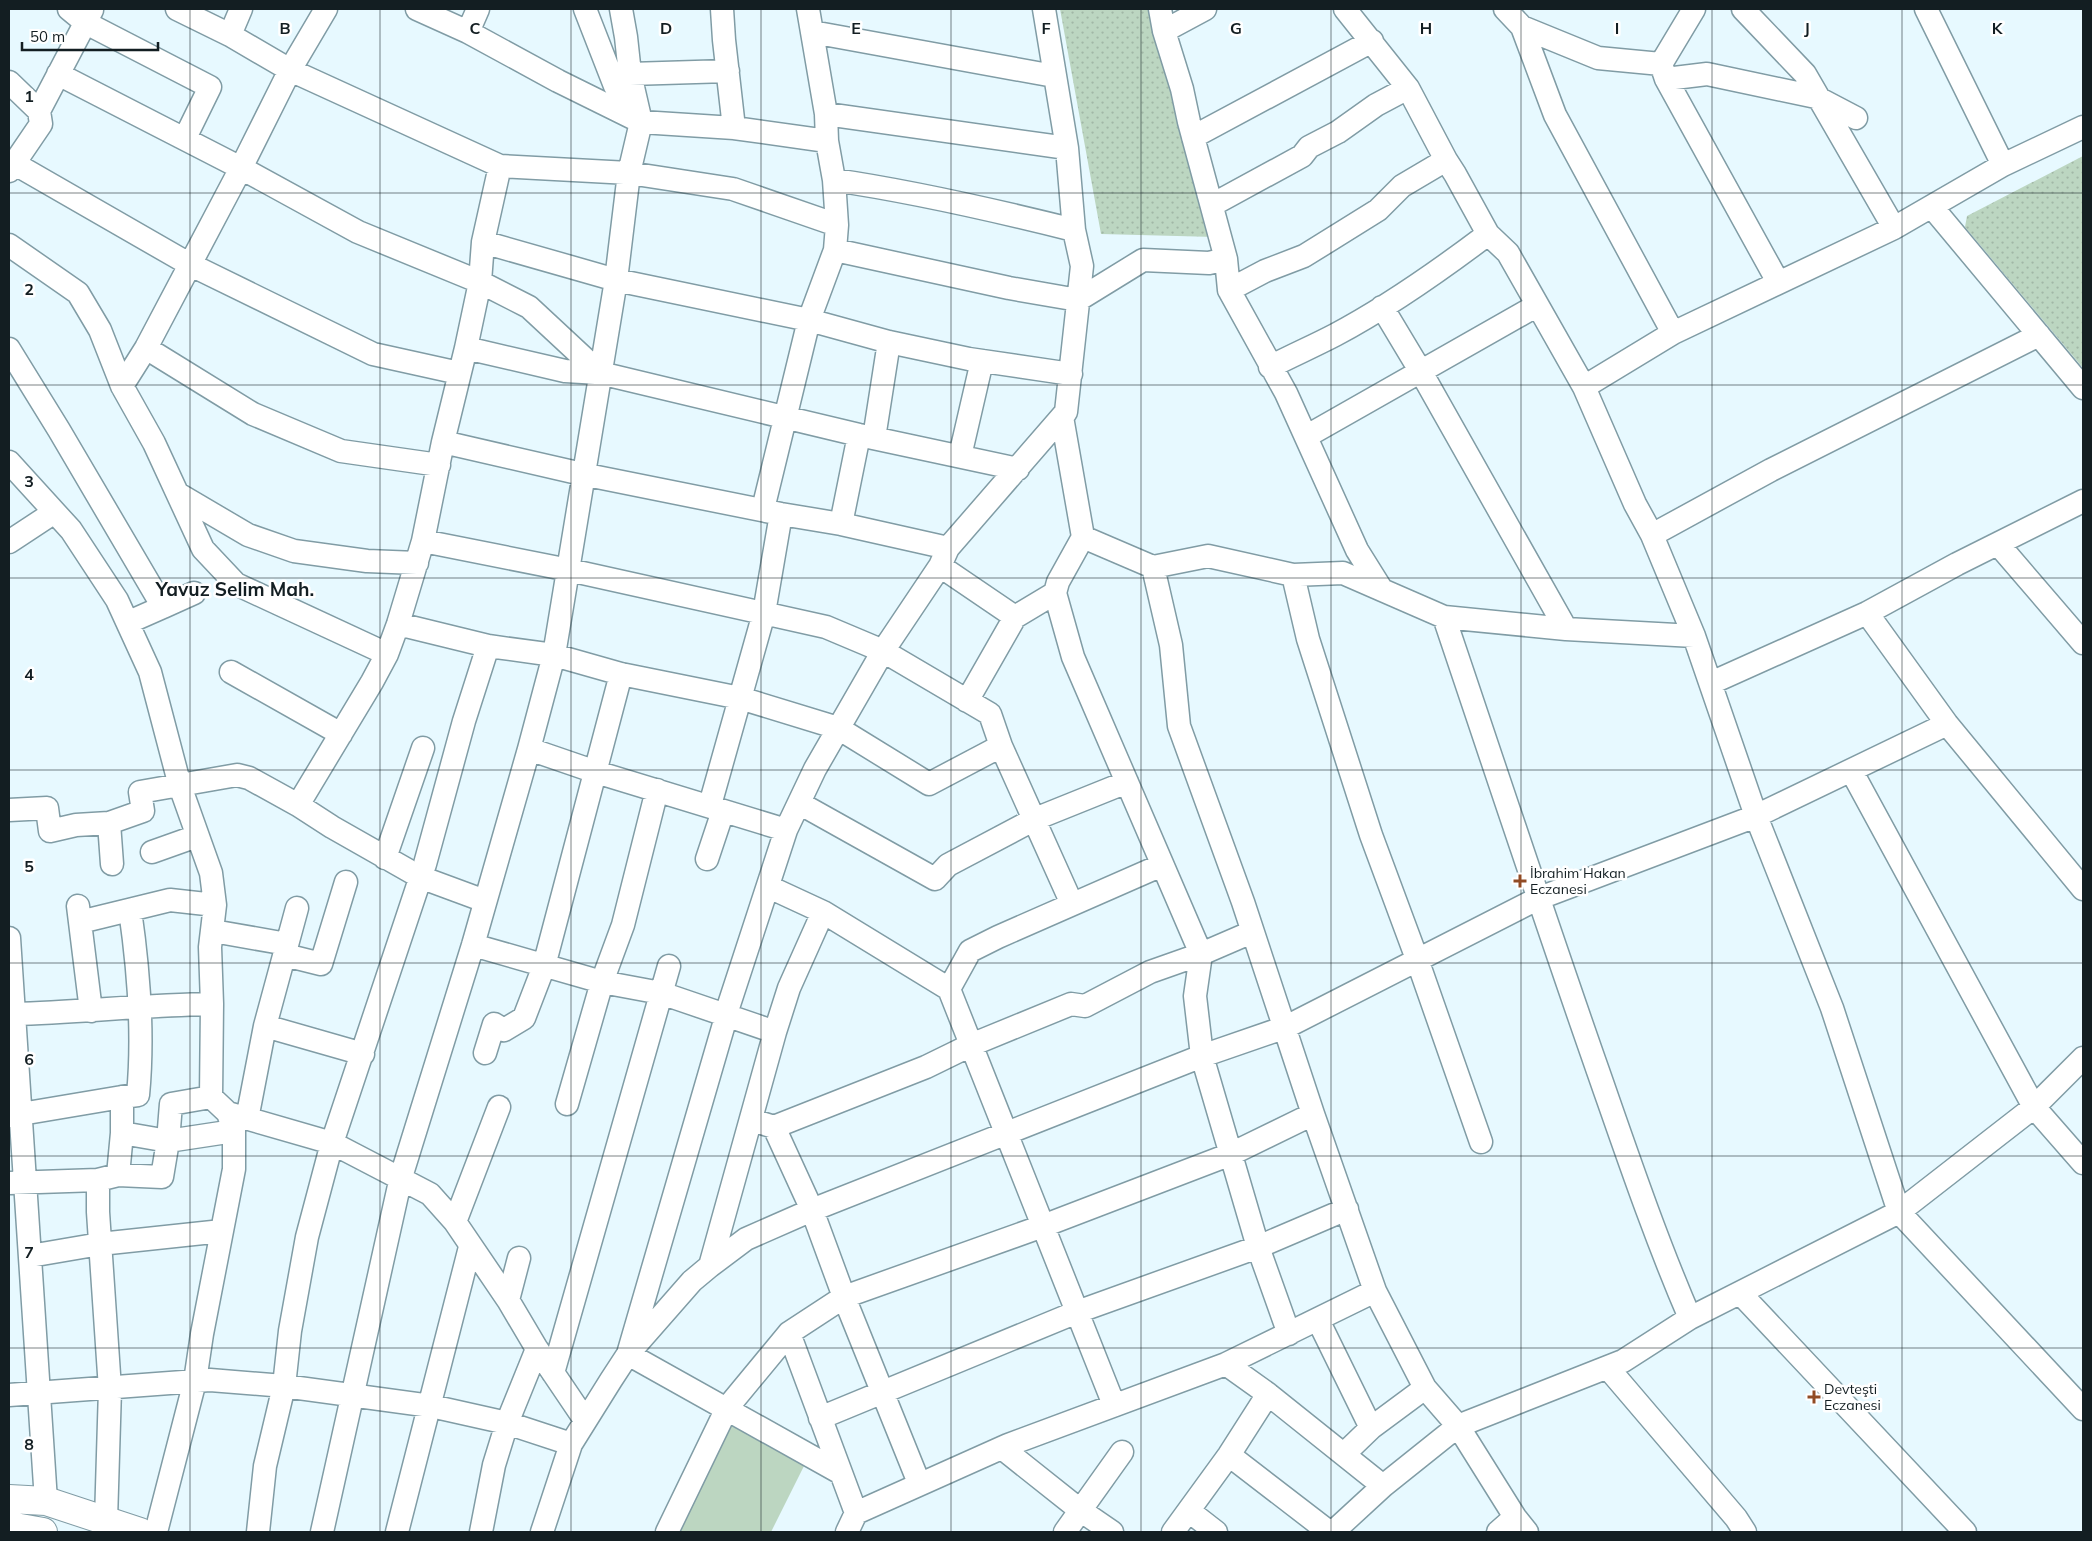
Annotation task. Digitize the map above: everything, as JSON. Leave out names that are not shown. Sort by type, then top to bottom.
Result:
[{"type":"main road","points":[[9,1499],[46,1502],[140,1532]]},
{"type":"main road","points":[[9,1526],[43,1532]]},
{"type":"street","points":[[177,9],[230,35],[290,70],[500,166],[628,174],[733,190],[837,225]]},
{"type":"street","points":[[230,35],[241,9]]},
{"type":"street","points":[[122,386],[146,348],[241,168],[290,70],[326,9]]},
{"type":"street","points":[[417,9],[468,32],[558,81],[641,122],[734,128],[827,141]]},
{"type":"street","points":[[468,32],[478,9]]},
{"type":"street","points":[[584,9],[615,86],[641,122]]},
{"type":"street","points":[[322,1532],[401,1178],[473,944],[554,655],[569,570],[582,474],[616,280],[628,174],[641,122],[630,74],[621,9]]},
{"type":"street","points":[[722,9],[734,128]]},
{"type":"street","points":[[707,858],[740,698],[764,613],[772,512],[785,416],[809,320],[835,250],[837,225],[834,180],[827,141],[826,114],[808,9]]},
{"type":"street","points":[[628,1354],[724,1024],[725,1015],[769,887],[786,830],[815,768],[838,728],[883,651],[944,557],[1066,412],[1082,266],[1074,230],[1067,148],[1044,9]]},
{"type":"street","points":[[1160,9],[1164,31],[1182,89],[1226,259],[1229,290],[1286,393],[1357,550],[1382,590]]},
{"type":"street","points":[[1164,31],[1205,9]]},
{"type":"street","points":[[1505,9],[1522,27],[1555,115],[1672,332]]},
{"type":"street","points":[[1663,72],[1694,9]]},
{"type":"street","points":[[1743,9],[1805,74],[1894,228]]},
{"type":"street","points":[[1926,9],[2003,165]]},
{"type":"street","points":[[1354,11],[1372,41],[1408,88],[1488,234],[1508,253],[1536,306],[1584,387],[1635,504],[1652,535],[1712,683],[1756,816],[1832,1008],[1899,1212],[2083,1409]]},
{"type":"street","points":[[185,138],[210,86],[82,13],[58,74],[39,111],[41,124],[12,167],[189,264],[373,354],[459,373]]},
{"type":"street","points":[[1522,27],[1598,58],[1663,72],[1707,74],[1820,99],[1856,118]]},
{"type":"street","points":[[812,32],[1054,76]]},
{"type":"street","points":[[1193,137],[1372,41]]},
{"type":"street","points":[[630,74],[728,71]]},
{"type":"street","points":[[1663,72],[1778,282]]},
{"type":"street","points":[[58,74],[185,138],[358,232],[480,282],[529,307],[600,373]]},
{"type":"street","points":[[9,82],[39,111]]},
{"type":"street","points":[[1212,205],[1302,156],[1309,147],[1338,132],[1376,105],[1408,88]]},
{"type":"street","points":[[826,114],[1067,148]]},
{"type":"street","points":[[1584,387],[1672,332],[1894,228],[2003,165],[2083,127]]},
{"type":"street","points":[[1229,290],[1265,271],[1304,256],[1378,210],[1402,186],[1446,160]]},
{"type":"street","points":[[298,805],[387,654],[398,624],[420,552],[443,442],[466,348],[480,282],[483,242],[500,166]]},
{"type":"street","points":[[834,180],[889,188],[981,206],[1074,230]]},
{"type":"street","points":[[1932,207],[2083,388]]},
{"type":"street","points":[[1270,367],[1335,335],[1382,307],[1450,263],[1488,234]]},
{"type":"street","points":[[483,242],[616,280],[809,320],[889,342],[982,361],[1071,374]]},
{"type":"street","points":[[9,245],[78,293],[100,330],[122,386],[154,443],[204,549],[236,584],[387,654]]},
{"type":"street","points":[[835,250],[1009,288],[1078,300],[1143,260],[1209,263],[1226,259]]},
{"type":"street","points":[[1307,436],[1536,306]]},
{"type":"street","points":[[1382,307],[1421,372],[1566,629]]},
{"type":"street","points":[[1652,535],[1771,470],[2039,336]]},
{"type":"street","points":[[840,524],[867,437],[889,342]]},
{"type":"street","points":[[146,348],[253,414],[341,451],[439,465]]},
{"type":"street","points":[[466,348],[565,371],[600,373],[867,437],[1018,469]]},
{"type":"street","points":[[9,349],[163,607]]},
{"type":"street","points":[[960,456],[982,361]]},
{"type":"street","points":[[1062,417],[1083,537],[1058,582],[1055,593],[1073,656],[1201,954],[1195,996],[1202,1056],[1258,1247],[1289,1334]]},
{"type":"street","points":[[443,442],[582,474],[840,524],[944,557],[1015,617]]},
{"type":"street","points":[[9,462],[53,513],[71,530],[117,600],[129,622],[150,672],[180,786],[210,873],[215,905],[210,947],[212,1004],[211,1097],[236,1121]]},
{"type":"street","points":[[180,495],[248,535],[294,551],[367,561],[420,552],[569,570],[826,627],[883,651],[990,714],[1002,746],[1072,904]]},
{"type":"street","points":[[1712,683],[1867,612],[2083,501]]},
{"type":"street","points":[[9,542],[53,513]]},
{"type":"street","points":[[1083,537],[1152,567],[1208,556],[1293,576],[1343,573],[1444,617],[1566,629],[1694,636]]},
{"type":"street","points":[[1998,544],[2083,642]]},
{"type":"street","points":[[1152,567],[1171,645],[1179,726],[1243,902],[1286,1027],[1313,1114],[1375,1292],[1425,1388],[1458,1426],[1521,1525],[1498,1532]]},
{"type":"street","points":[[1293,576],[1308,639],[1371,835],[1418,959],[1480,1142]]},
{"type":"street","points":[[967,701],[1015,617],[1055,593]]},
{"type":"street","points":[[129,622],[194,594]]},
{"type":"street","points":[[1867,612],[1947,724],[2083,889]]},
{"type":"street","points":[[1444,617],[1537,899],[1665,1261],[1690,1318]]},
{"type":"street","points":[[398,624],[488,646],[554,655],[621,674],[740,698],[838,728],[930,784],[1002,746]]},
{"type":"street","points":[[258,1532],[265,1466],[284,1386],[290,1330],[307,1237],[332,1143],[420,877],[464,721],[488,646]]},
{"type":"street","points":[[231,672],[341,734]]},
{"type":"street","points":[[485,1053],[494,1024],[504,1030],[524,1018],[544,966],[621,674]]},
{"type":"street","points":[[542,1532],[570,1444],[628,1354],[692,1281],[746,1239],[812,1210],[1005,1133],[1202,1056],[1286,1027],[1537,899],[1756,816],[1852,772],[1947,724]]},
{"type":"street","points":[[385,858],[423,748]]},
{"type":"street","points":[[529,749],[596,772],[786,830]]},
{"type":"street","points":[[1852,772],[2034,1107],[2083,1162]]},
{"type":"street","points":[[9,810],[47,808],[50,831],[76,825],[109,823],[143,812],[140,792],[237,776],[249,778],[420,877],[485,901]]},
{"type":"street","points":[[799,803],[935,879],[948,865],[1036,820],[1128,782]]},
{"type":"street","points":[[567,1104],[602,982],[623,925],[657,790]]},
{"type":"street","points":[[109,823],[112,864]]},
{"type":"street","points":[[152,852],[197,836]]},
{"type":"street","points":[[949,990],[970,951],[1162,865]]},
{"type":"street","points":[[213,931],[286,949],[321,964],[346,882]]},
{"type":"street","points":[[769,887],[822,912],[949,990],[1114,1405]]},
{"type":"street","points":[[91,1011],[79,914],[130,910],[170,900],[215,905]]},
{"type":"street","points":[[156,1532],[195,1381],[234,1169],[236,1121],[298,908]]},
{"type":"street","points":[[15,1115],[138,1095],[140,1006],[138,962],[130,910]]},
{"type":"street","points":[[710,1266],[775,1032],[790,988],[822,912]]},
{"type":"street","points":[[752,1120],[774,1127],[926,1067],[971,1045],[1071,1004],[1085,1006],[1150,972],[1201,954],[1252,932]]},
{"type":"street","points":[[9,938],[17,1074],[15,1115],[17,1183],[30,1256],[46,1502]]},
{"type":"street","points":[[473,944],[602,982],[661,993],[775,1032]]},
{"type":"street","points":[[554,1373],[669,966]]},
{"type":"street","points":[[13,1022],[140,1006],[212,1004]]},
{"type":"street","points":[[265,1026],[363,1054]]},
{"type":"street","points":[[1333,1532],[1382,1486],[1458,1426],[1623,1362],[1690,1318],[1899,1212],[2034,1107],[2083,1058]]},
{"type":"street","points":[[17,1183],[162,1177],[168,1141],[171,1104],[211,1097]]},
{"type":"street","points":[[106,1520],[110,1388],[98,1212],[122,1133],[122,1098]]},
{"type":"street","points":[[454,1222],[499,1107]]},
{"type":"street","points":[[666,1532],[727,1408],[789,1333],[844,1297],[1043,1226],[1230,1154],[1313,1114]]},
{"type":"street","points":[[122,1133],[168,1141],[236,1121],[332,1143],[430,1194],[454,1222],[470,1248],[508,1300],[537,1349],[585,1420]]},
{"type":"street","points":[[774,1127],[812,1210],[844,1297],[920,1483]]},
{"type":"street","points":[[820,1418],[1076,1312],[1258,1247],[1347,1209]]},
{"type":"street","points":[[30,1256],[100,1244],[222,1231]]},
{"type":"street","points":[[396,1532],[431,1406],[470,1248]]},
{"type":"street","points":[[508,1300],[519,1258]]},
{"type":"street","points":[[789,1333],[839,1472],[851,1522],[920,1483],[1002,1448],[1226,1364],[1375,1292]]},
{"type":"street","points":[[1740,1293],[1964,1532]]},
{"type":"street","points":[[1318,1320],[1370,1428]]},
{"type":"street","points":[[481,1532],[494,1465],[507,1423],[537,1349]]},
{"type":"street","points":[[628,1354],[839,1472]]},
{"type":"street","points":[[1226,1364],[1268,1394],[1382,1486]]},
{"type":"street","points":[[1608,1368],[1736,1518],[1744,1532]]},
{"type":"street","points":[[9,1395],[210,1380],[284,1386],[431,1406],[507,1423],[570,1444]]},
{"type":"street","points":[[1344,1454],[1370,1428],[1425,1388]]},
{"type":"street","points":[[1173,1532],[1229,1455],[1268,1394]]},
{"type":"street","points":[[1002,1448],[1080,1510],[1112,1532]]},
{"type":"street","points":[[1065,1532],[1122,1452]]},
{"type":"street","points":[[1229,1455],[1329,1532]]},
{"type":"street","points":[[1189,1511],[1216,1532]]},
{"type":"green space","points":[[1060,9],[1158,9],[1215,237],[1101,234]]},
{"type":"green space","points":[[2083,156],[2083,368],[1965,227],[1967,216]]},
{"type":"green space","points":[[727,1417],[807,1460],[771,1532],[679,1532]]},
{"type":"place","name":"İbrahim Hakan Eczanesi","points":[[1520,881]]},
{"type":"place","name":"Devteşti Eczanesi","points":[[1814,1397]]},
{"type":"district","name":"Yavuz Selim Mah.","points":[[235,589]]}]
